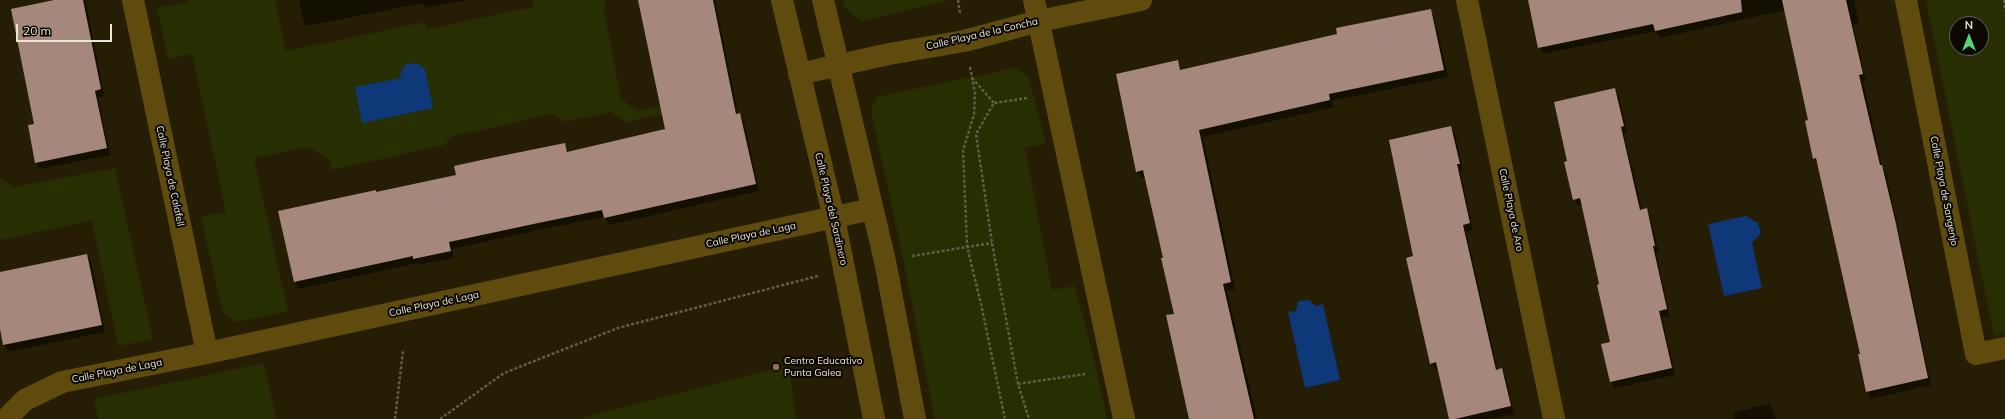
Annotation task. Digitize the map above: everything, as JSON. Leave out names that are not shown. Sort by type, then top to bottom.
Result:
[{"type":"street","name":"Calle Playa de Calafell","points":[[133,0],[207,353]]},
{"type":"street","name":"Calle Playa del Sardinero","points":[[782,0],[834,218],[874,419]]},
{"type":"street","points":[[823,0],[885,261],[915,419]]},
{"type":"street","points":[[1034,0],[1124,419]]},
{"type":"street","name":"Calle Playa de la Concha","points":[[799,74],[964,40],[1039,21],[1141,0]]},
{"type":"street","name":"Calle Playa de Aro","points":[[1467,0],[1554,419]]},
{"type":"street","name":"Calle Playa de Sangenjo","points":[[1906,0],[1976,354],[2005,348]]},
{"type":"street","name":"Calle Playa de Laga","points":[[6,419],[25,400],[62,382],[207,353],[872,209]]},
{"type":"path","points":[[958,0],[964,40],[975,92],[974,115],[963,150],[967,246],[981,304],[1005,419]]},
{"type":"path","points":[[2004,0],[2005,11]]},
{"type":"path","points":[[972,78],[994,103]]},
{"type":"path","points":[[994,103],[1033,97]]},
{"type":"path","points":[[994,103],[976,134],[992,242],[1018,384],[1029,419]]},
{"type":"path","points":[[910,256],[992,242]]},
{"type":"path","points":[[440,419],[504,373],[618,328],[825,274]]},
{"type":"path","points":[[395,419],[403,351]]},
{"type":"path","points":[[1018,384],[1090,373]]},
{"type":"green space","points":[[188,0],[275,0],[286,51],[425,22],[427,29],[533,7],[532,0],[606,0],[604,10],[621,99],[638,111],[679,103],[680,110],[626,123],[611,112],[565,122],[553,114],[450,137],[445,145],[332,170],[330,161],[309,147],[254,158],[288,311],[237,322],[226,316],[222,309],[201,217],[226,212],[192,54],[168,59],[157,8],[188,2]]},
{"type":"green space","points":[[843,0],[950,0],[861,21],[845,8]]},
{"type":"green space","points":[[1926,0],[2005,0],[2005,333],[1994,336]]},
{"type":"green space","points":[[1013,68],[1028,75],[1046,143],[1025,148],[1052,290],[1075,286],[1097,372],[1107,419],[935,419],[903,258],[871,110],[877,97]]},
{"type":"green space","points":[[115,168],[153,339],[118,346],[92,221],[0,240],[0,178],[15,187]]},
{"type":"green space","points":[[264,363],[276,419],[98,419],[94,399]]},
{"type":"green space","points":[[789,365],[796,419],[581,419],[581,418]]},
{"type":"water","points":[[417,63],[425,69],[433,108],[362,123],[355,87],[401,78],[400,73],[406,64]]},
{"type":"water","points":[[1746,216],[1758,223],[1761,233],[1752,243],[1762,288],[1724,296],[1708,224]]},
{"type":"water","points":[[1309,300],[1316,306],[1323,304],[1340,380],[1305,388],[1288,312],[1296,311],[1298,301]]},
{"type":"building","points":[[54,0],[83,0],[101,89],[95,91],[107,148],[35,163],[28,125],[34,124],[11,9]]},
{"type":"building","points":[[638,0],[713,0],[736,114],[740,113],[756,184],[604,218],[602,210],[543,222],[449,242],[451,251],[413,259],[413,256],[294,282],[278,211],[456,175],[454,166],[491,158],[565,143],[567,152],[665,129]]},
{"type":"building","points":[[1528,0],[1741,0],[1742,12],[1655,31],[1653,24],[1538,48]]},
{"type":"building","points":[[1782,0],[1846,0],[1863,74],[1859,75],[1880,165],[1882,165],[1896,224],[1928,378],[1866,392],[1858,354],[1860,354],[1816,158],[1813,159],[1805,121],[1808,120]]},
{"type":"building","points":[[1431,9],[1444,70],[1329,94],[1330,100],[1199,130],[1231,282],[1223,284],[1254,419],[1189,419],[1166,315],[1174,314],[1161,258],[1163,258],[1143,170],[1136,172],[1116,74],[1178,60],[1180,70],[1337,34],[1336,28]]},
{"type":"building","points":[[1615,88],[1624,126],[1621,127],[1640,210],[1647,208],[1655,246],[1653,246],[1667,309],[1659,311],[1672,368],[1610,382],[1601,344],[1610,342],[1597,285],[1599,284],[1580,198],[1573,200],[1564,162],[1567,161],[1554,102]]},
{"type":"building","points":[[1451,126],[1460,164],[1457,164],[1470,223],[1463,225],[1496,370],[1502,368],[1511,406],[1455,419],[1449,419],[1436,362],[1430,364],[1406,258],[1413,256],[1389,140]]},
{"type":"building","points":[[87,254],[102,325],[3,345],[0,329],[0,272]]},
{"type":"place","name":"Centro Educativo Punta Galea","points":[[776,367]]}]
